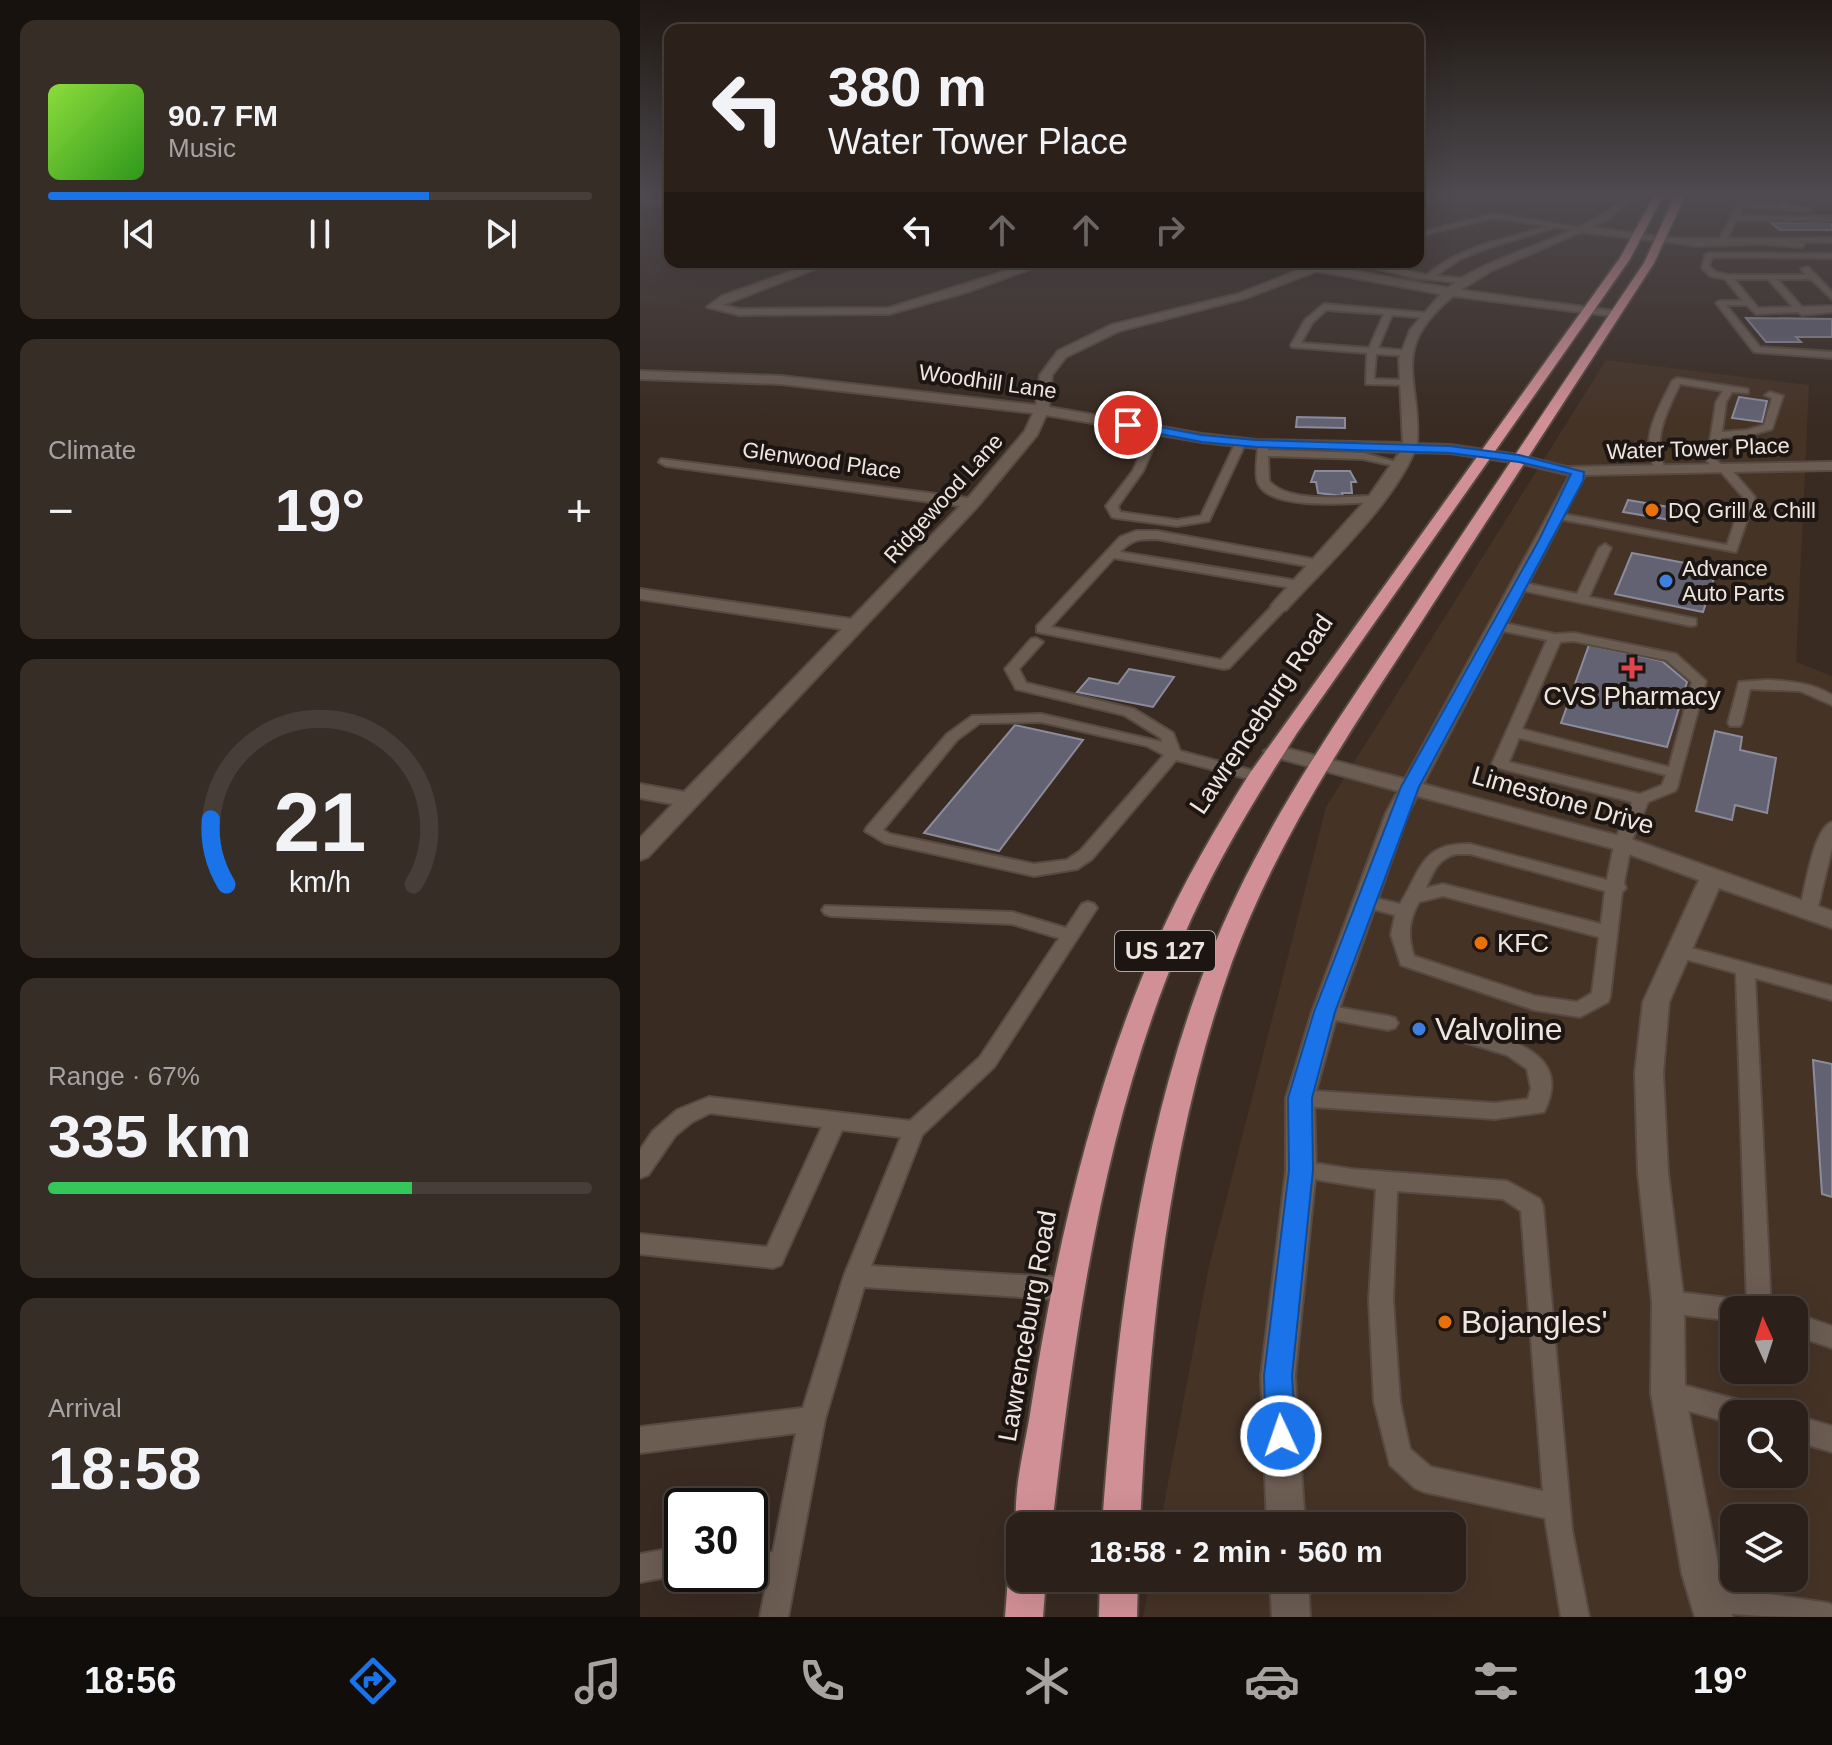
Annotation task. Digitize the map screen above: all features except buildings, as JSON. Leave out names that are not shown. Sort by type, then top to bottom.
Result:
[{"type":"highway","name":"Lawrenceburg Road","points":[[1035,1512],[1068,1289],[1106,1119],[1149,990],[1190,897],[1257,776],[1614,271]]},
{"type":"highway","name":"US 127","points":[[1122,1512],[1132,1382],[1150,1237],[1188,1058],[1220,961],[1275,842],[1320,762],[1644,271]]},
{"type":"highway","points":[[1024,1617],[1026,1592]]},
{"type":"highway","points":[[1118,1617],[1119,1592]]},
{"type":"street","points":[[801,271],[726,298],[713,307],[739,312],[889,311],[1017,271]]},
{"type":"street","name":"Ridgewood Lane","points":[[640,852],[972,503],[1032,432],[1042,409],[1044,383],[1050,367],[1062,354],[1080,343],[1131,323],[1257,291],[1305,271]]},
{"type":"street","points":[[1340,271],[1449,292],[1615,315]]},
{"type":"street","points":[[1280,606],[1374,499],[1399,464],[1409,446],[1404,383],[1407,353],[1425,315],[1449,292],[1483,271]]},
{"type":"street","name":"Woodhill Lane","points":[[640,375],[795,381],[1042,409],[1263,448],[1409,446],[1519,459]]},
{"type":"street","name":"Water Tower Place","points":[[1519,459],[1578,472],[1832,466]]},
{"type":"street","name":"Glenwood Place","points":[[666,462],[972,503]]},
{"type":"street","points":[[1285,1512],[1278,1376],[1301,1170],[1300,1098],[1325,1012],[1397,813],[1577,481],[1578,472]]},
{"type":"street","points":[[640,594],[855,625]]},
{"type":"street","name":"Limestone Drive","points":[[1274,751],[1623,844],[1832,920]]},
{"type":"street","points":[[640,791],[688,800]]},
{"type":"street","points":[[1712,877],[1656,1002],[1649,1073],[1653,1173],[1668,1302],[1668,1393],[1701,1574],[1712,1608]]},
{"type":"street","points":[[1290,1592],[1291,1617]]},
{"type":"lane","points":[[1395,271],[1467,281]]},
{"type":"lane","points":[[1430,276],[1435,271]]},
{"type":"lane","points":[[1710,271],[1728,277],[1816,276]]},
{"type":"lane","points":[[1809,271],[1832,284]]},
{"type":"lane","points":[[1816,276],[1832,297]]},
{"type":"lane","points":[[1728,277],[1756,311],[1832,309]]},
{"type":"lane","points":[[1770,277],[1802,312]]},
{"type":"lane","points":[[1749,303],[1720,303],[1757,350],[1832,355]]},
{"type":"lane","points":[[1407,353],[1295,345],[1308,322],[1324,307],[1425,315]]},
{"type":"lane","points":[[1389,312],[1372,351],[1369,382],[1404,383]]},
{"type":"lane","points":[[1661,471],[1652,457],[1653,435],[1677,381],[1745,391]]},
{"type":"lane","points":[[1558,516],[1732,549],[1749,497],[1712,461],[1721,402],[1729,389]]},
{"type":"lane","points":[[1716,435],[1748,433],[1768,427],[1778,396],[1770,395]]},
{"type":"lane","points":[[1156,430],[1138,471],[1112,506],[1116,515],[1177,523],[1205,519],[1241,442]]},
{"type":"lane","points":[[1374,499],[1297,499],[1273,494],[1264,486],[1263,448],[1363,456],[1399,464]]},
{"type":"lane","points":[[1280,606],[1224,665],[1042,629],[1124,540],[1136,535],[1157,535],[1318,564]]},
{"type":"lane","points":[[1581,599],[1605,548]]},
{"type":"lane","points":[[1112,554],[1299,585]]},
{"type":"lane","points":[[1520,586],[1691,622]]},
{"type":"lane","points":[[1499,626],[1555,638],[1574,637],[1671,657],[1699,681],[1669,788],[1641,799],[1500,764],[1555,638]]},
{"type":"lane","points":[[1036,642],[1012,669],[1021,686],[1129,712],[1168,736],[1173,754]]},
{"type":"lane","points":[[1735,723],[1744,685],[1770,683],[1801,688],[1824,695],[1832,701]]},
{"type":"lane","points":[[1173,754],[1086,855],[1071,865],[1034,870],[885,838],[873,831],[952,737],[977,719],[1041,718],[1152,743],[1173,754],[1257,776]]},
{"type":"lane","points":[[1515,732],[1675,773]]},
{"type":"lane","points":[[1617,888],[1470,849],[1448,847],[1430,860],[1408,904],[1398,942],[1407,960],[1534,1003],[1580,1010],[1601,997],[1617,888],[1623,844],[1641,799]]},
{"type":"lane","points":[[1808,911],[1816,887],[1819,854],[1832,827]]},
{"type":"lane","points":[[1367,902],[1408,904],[1443,890],[1610,933]]},
{"type":"lane","points":[[774,1617],[812,1419],[856,1276],[914,1130],[987,1062],[1088,908]]},
{"type":"lane","points":[[831,910],[1012,918],[1070,935]]},
{"type":"lane","points":[[1680,951],[1832,993]]},
{"type":"lane","points":[[1745,969],[1758,1296]]},
{"type":"lane","points":[[1325,1012],[1388,1023]]},
{"type":"lane","points":[[1300,1098],[1495,1111],[1537,1106],[1543,1087],[1537,1067],[1519,1049],[1471,1037]]},
{"type":"lane","points":[[640,1169],[664,1129],[682,1115],[709,1105],[914,1130]]},
{"type":"lane","points":[[640,1244],[773,1258],[835,1121]]},
{"type":"lane","points":[[1301,1170],[1507,1190],[1532,1206],[1557,1507],[1575,1617]]},
{"type":"lane","points":[[1387,1180],[1381,1300],[1387,1402],[1399,1456],[1424,1479],[1557,1507]]},
{"type":"lane","points":[[856,1276],[1068,1289]]},
{"type":"lane","points":[[1668,1302],[1720,1308]]},
{"type":"lane","points":[[1808,1329],[1832,1337]]},
{"type":"lane","points":[[1668,1393],[1720,1408]]},
{"type":"lane","points":[[640,1440],[812,1419]]},
{"type":"lane","points":[[1808,1432],[1832,1439]]},
{"type":"lane","points":[[640,1568],[664,1564]]},
{"type":"lane","points":[[768,1567],[784,1564]]},
{"type":"lane","points":[[1712,1608],[1828,1617]]},
{"type":"shaded area","points":[[1606,360],[1809,385],[1796,662],[1832,676],[1832,1617],[1143,1617],[1147,1592],[1466,1592],[1466,1512],[1163,1512],[1208,1271],[1326,807]]},
{"type":"place","name":"DQ Grill & Chill","points":[[1652,510]]},
{"type":"place","name":"Advance Auto Parts","points":[[1666,581]]},
{"type":"place","name":"CVS Pharmacy","points":[[1632,668]]},
{"type":"place","name":"KFC","points":[[1481,943]]},
{"type":"place","name":"Valvoline","points":[[1419,1029]]},
{"type":"place","name":"Bojangles'","points":[[1445,1322]]},
{"type":"route","points":[[1128,425],[1256,444],[1450,449],[1578,472],[1577,481],[1397,813],[1325,1012],[1300,1098],[1301,1170],[1278,1376],[1281,1436]]}]
